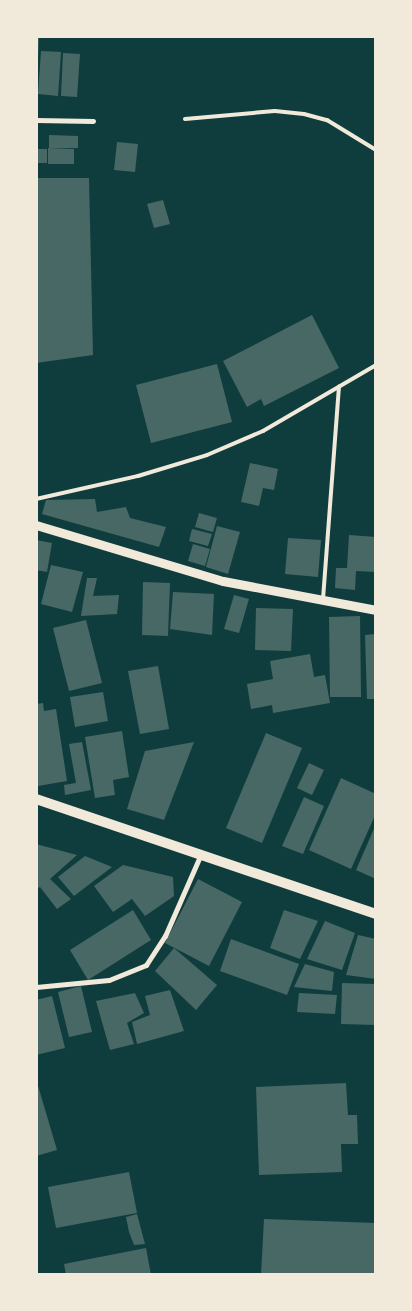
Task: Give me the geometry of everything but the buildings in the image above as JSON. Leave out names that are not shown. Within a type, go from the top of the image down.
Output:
[{"type":"main road","points":[[36,799],[202,852],[376,914]]},
{"type":"street","points":[[36,120],[93,121]]},
{"type":"street","points":[[36,525],[223,581],[323,604],[376,610]]},
{"type":"street","points":[[36,987],[109,980],[146,965],[165,936],[202,852]]},
{"type":"lane","points":[[185,119],[275,111],[304,114],[326,120],[376,150]]},
{"type":"lane","points":[[36,499],[138,476],[207,455],[263,431],[376,365]]},
{"type":"lane","points":[[323,604],[338,387]]}]
